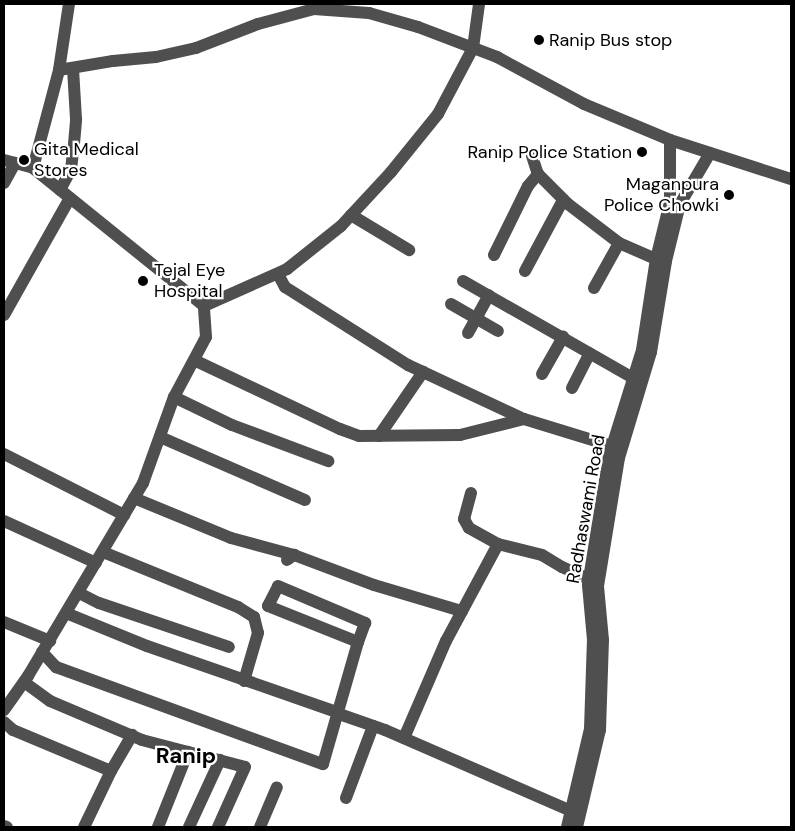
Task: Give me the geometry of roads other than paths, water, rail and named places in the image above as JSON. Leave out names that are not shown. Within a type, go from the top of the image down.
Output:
[{"type":"street","points":[[33,168],[59,70],[69,4]]},
{"type":"street","points":[[204,306],[287,270],[351,215],[392,172],[438,114],[473,48],[479,4]]},
{"type":"street","points":[[59,70],[156,57],[196,48],[258,24],[290,9],[359,8],[418,27],[497,57],[584,104],[670,140],[791,179]]},
{"type":"street","points":[[4,315],[65,194],[71,169],[76,119],[73,68]]},
{"type":"street","name":"Radhaswami Road","points":[[567,827],[590,729],[593,640],[589,579],[612,446],[642,350],[656,259],[670,202],[670,140]]},
{"type":"street","name":"Radhaswami Road","points":[[577,827],[600,730],[603,640],[598,586],[619,458],[651,352],[666,261],[680,204],[710,153]]},
{"type":"street","points":[[532,156],[538,174],[563,200],[619,243],[656,259]]},
{"type":"street","points":[[4,183],[9,162],[33,168],[204,306],[206,337],[174,397],[143,483],[79,593],[24,682],[4,710]]},
{"type":"street","points":[[494,255],[528,186],[538,174]]},
{"type":"street","points":[[525,271],[563,200]]},
{"type":"street","points":[[351,215],[409,250]]},
{"type":"street","points":[[594,288],[619,243]]},
{"type":"street","points":[[278,274],[285,287],[349,329],[424,372],[524,419],[612,446]]},
{"type":"street","points":[[463,281],[633,378]]},
{"type":"street","points":[[468,333],[489,295]]},
{"type":"street","points":[[451,304],[498,330]]},
{"type":"street","points":[[542,374],[563,337]]},
{"type":"street","points":[[572,388],[590,353]]},
{"type":"street","points":[[194,360],[340,429],[359,436],[460,435],[524,419]]},
{"type":"street","points":[[379,436],[424,372]]},
{"type":"street","points":[[174,397],[232,425],[328,461]]},
{"type":"street","points":[[160,437],[305,500]]},
{"type":"street","points":[[4,454],[124,515]]},
{"type":"street","points":[[471,493],[464,518],[469,528],[498,544],[542,555],[562,568],[589,579]]},
{"type":"street","points":[[134,498],[231,538],[374,585],[462,611]]},
{"type":"street","points":[[4,521],[96,563]]},
{"type":"street","points":[[404,738],[446,641],[498,544]]},
{"type":"street","points":[[103,552],[238,607],[254,617],[258,633],[244,681]]},
{"type":"street","points":[[42,652],[56,666],[323,764],[340,714],[358,642],[365,623],[278,586],[268,606],[358,642]]},
{"type":"street","points":[[79,593],[99,603],[229,647]]},
{"type":"street","points":[[66,613],[147,646],[404,738],[571,811]]},
{"type":"street","points":[[4,622],[50,640]]},
{"type":"street","points":[[24,682],[50,701],[132,735],[245,767],[218,827]]},
{"type":"street","points":[[4,722],[13,730],[111,771]]},
{"type":"street","points":[[346,798],[373,726]]},
{"type":"street","points":[[84,827],[111,771],[132,735]]},
{"type":"street","points":[[158,827],[188,752]]},
{"type":"street","points":[[189,827],[220,760]]},
{"type":"street","points":[[260,827],[277,788]]},
{"type":"place","name":"Ranip Bus stop","points":[[539,40]]},
{"type":"place","name":"Ranip Police Station","points":[[642,152]]},
{"type":"place","name":"Gita Medical Stores","points":[[24,160]]},
{"type":"place","name":"Maganpura Police Chowki","points":[[729,195]]},
{"type":"place","name":"Tejal Eye Hospital","points":[[143,281]]},
{"type":"district","name":"Ranip","points":[[186,756]]}]
